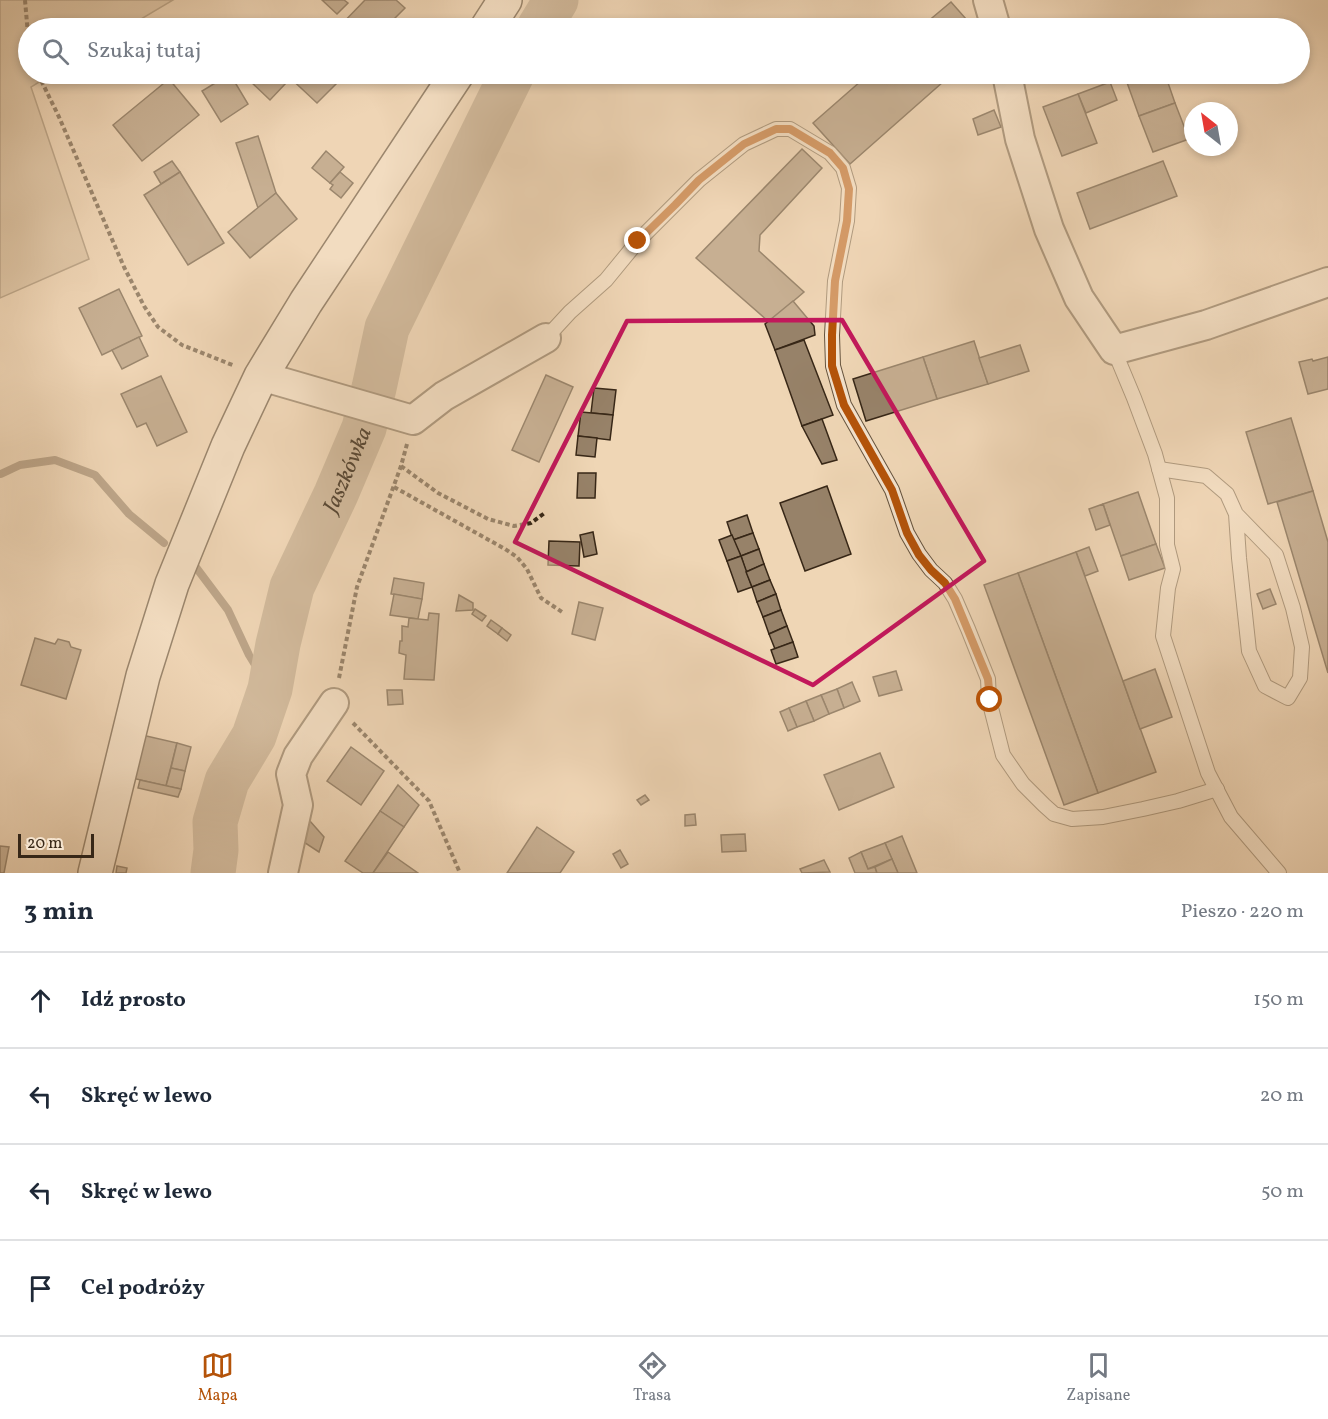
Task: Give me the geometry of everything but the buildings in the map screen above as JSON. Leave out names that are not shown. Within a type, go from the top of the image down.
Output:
[{"type":"street","points":[[494,18],[506,0]]},
{"type":"street","points":[[988,0],[993,18]]},
{"type":"street","points":[[95,873],[143,676],[172,584],[228,446],[261,376],[306,302],[450,84]]},
{"type":"street","points":[[1009,84],[1020,139],[1049,229],[1079,298],[1114,350],[1206,325],[1328,282]]},
{"type":"street","points":[[261,376],[404,418],[546,338]]},
{"type":"street","points":[[283,873],[298,805],[291,774],[298,756],[334,703]]},
{"type":"lane","points":[[546,338],[570,312],[606,280],[638,241],[699,180],[744,144],[776,129],[790,129],[830,153],[843,168],[849,189],[847,221],[835,281],[832,366],[844,405],[892,490],[911,540],[919,555],[945,583],[960,609],[988,679],[990,700],[1004,755],[1023,784],[1044,805],[1054,813],[1072,819],[1103,817],[1143,809],[1217,789]]},
{"type":"lane","points":[[1114,350],[1134,398],[1167,498],[1167,545],[1173,568],[1168,588],[1163,636],[1208,773],[1231,817],[1279,873]]},
{"type":"lane","points":[[1159,469],[1206,476],[1227,494],[1236,514],[1276,555],[1293,608],[1302,647],[1300,678],[1288,698],[1265,686],[1249,651],[1236,514]]},
{"type":"path","points":[[25,0],[27,18]]},
{"type":"path","points":[[43,84],[124,267],[144,306],[158,327],[182,345],[261,376]]},
{"type":"path","points":[[404,418],[401,466],[357,587],[334,703],[429,801],[460,873]]},
{"type":"path","points":[[401,466],[438,493],[488,519],[514,526],[531,523],[546,512]]},
{"type":"path","points":[[394,487],[517,557],[527,569],[541,598],[562,612]]},
{"type":"highlighted area","points":[[842,320],[984,561],[813,685],[515,542],[627,321]]},
{"type":"shaded area","points":[[0,0],[173,0],[143,18],[18,18],[18,84],[36,84],[31,87],[89,259],[0,298]]},
{"type":"waterway","name":"Jaszkówka","points":[[545,18],[556,0]]},
{"type":"waterway","name":"Jaszkówka","points":[[213,873],[216,850],[215,822],[227,781],[254,736],[270,689],[292,587],[364,428],[387,328],[507,84]]},
{"type":"waterway","points":[[0,474],[20,465],[55,460],[95,475],[129,514],[164,543]]},
{"type":"waterway","points":[[192,562],[228,610],[249,655],[270,689]]},
{"type":"route","points":[[638,241],[699,180],[744,144],[776,129],[790,129],[830,153],[843,168],[849,189],[847,221],[835,281],[832,366],[844,405],[892,490],[907,533],[919,555],[945,583],[955,599],[988,679],[990,700]]}]
